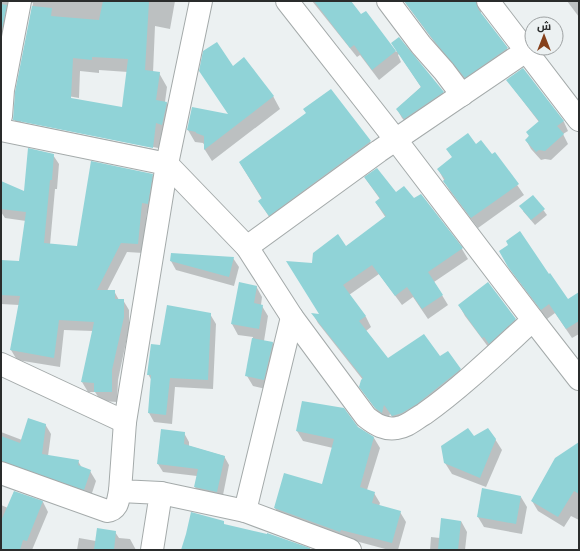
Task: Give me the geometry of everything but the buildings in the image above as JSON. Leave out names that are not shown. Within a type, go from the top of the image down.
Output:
[{"type":"street","points":[[1,116],[2,89],[20,1]]},
{"type":"street","points":[[1,473],[107,511],[112,511],[115,508],[120,491],[125,422],[167,164],[201,1]]},
{"type":"street","points":[[287,1],[396,140],[579,379]]},
{"type":"street","points":[[388,1],[462,96]]},
{"type":"street","points":[[488,1],[524,48]]},
{"type":"street","points":[[247,248],[396,140],[524,52]]},
{"type":"street","points":[[530,56],[579,120]]},
{"type":"street","points":[[1,130],[167,164],[247,248],[292,317],[366,417],[376,425],[386,428],[397,428],[407,425],[440,403],[533,320]]},
{"type":"street","points":[[246,511],[292,317]]},
{"type":"street","points":[[1,364],[125,422]]},
{"type":"street","points":[[120,491],[161,493],[246,511],[350,550]]},
{"type":"street","points":[[152,550],[161,493]]}]
